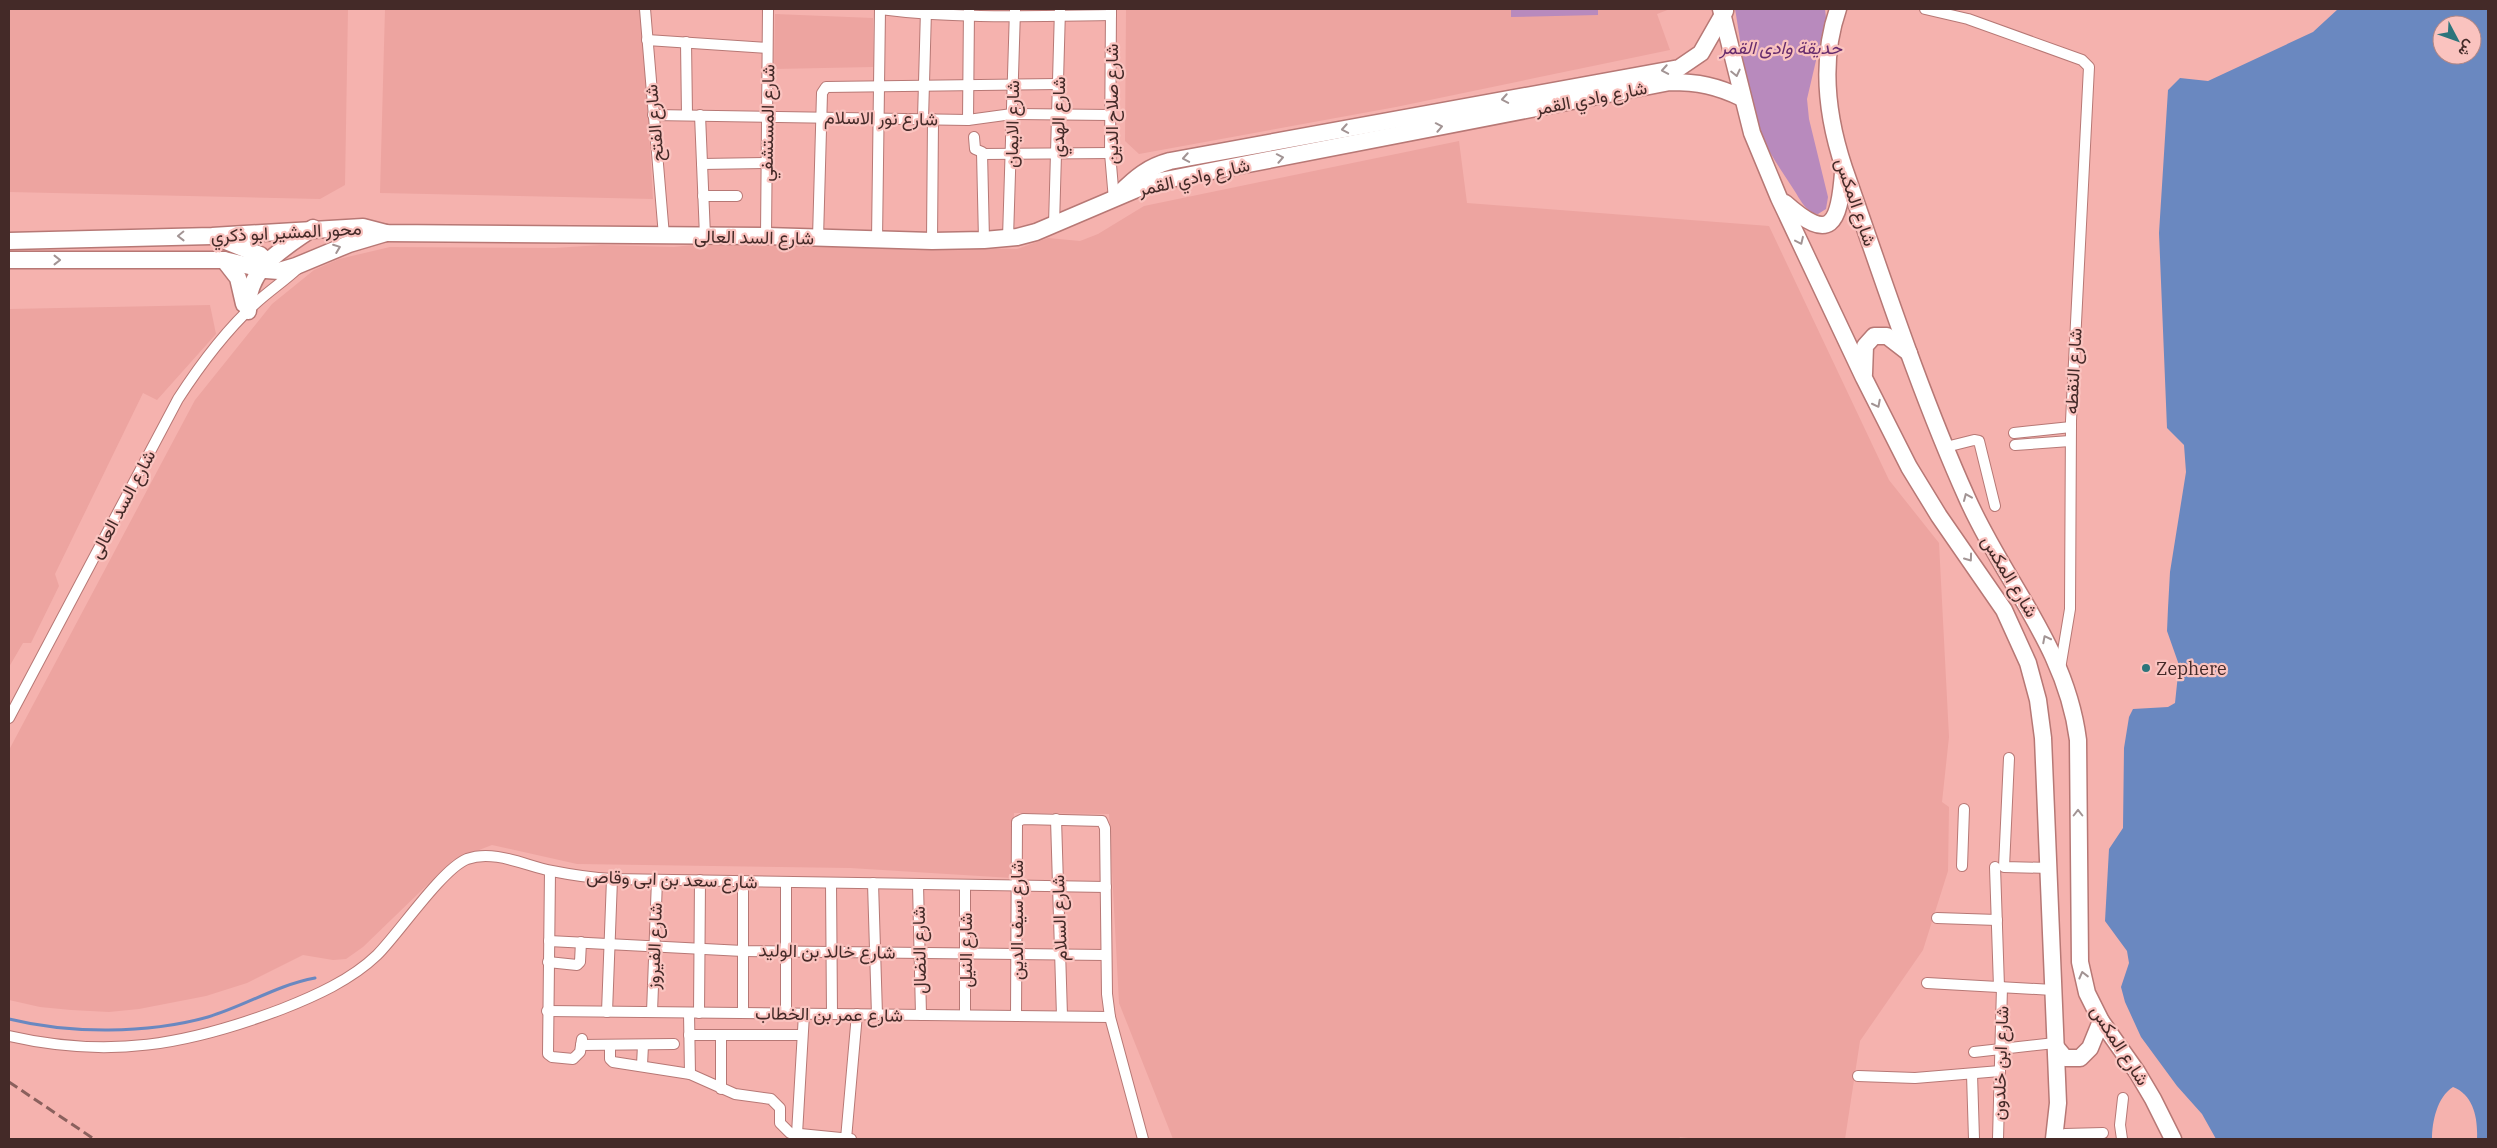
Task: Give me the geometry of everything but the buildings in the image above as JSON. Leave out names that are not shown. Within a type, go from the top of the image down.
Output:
[{"type":"main road","name":"شارع المكس","points":[[1838,9],[1831,38],[1828,91],[1836,143],[1844,168],[1909,354],[1946,447],[1982,530],[2042,630],[2060,669],[2073,708],[2078,740],[2080,962],[2087,993],[2101,1021],[2120,1046],[2154,1099],[2173,1139]]},
{"type":"main road","name":"شارع المكس","points":[[1723,11],[1742,98],[1752,133],[1779,198],[1864,378],[1909,467],[1939,516],[2004,610],[2025,654],[2034,681],[2042,719],[2050,868],[2058,1103],[2062,1137]]},
{"type":"main road","name":"شارع وادي القمر","points":[[1114,200],[1136,176],[1153,166],[1170,161],[1679,68],[1701,53],[1723,11]]},
{"type":"main road","name":"شارع وادي القمر","points":[[1114,200],[1144,186],[1172,178],[1670,82],[1695,82],[1711,85],[1742,98]]},
{"type":"main road","points":[[1779,198],[1812,224],[1822,225],[1831,221],[1838,214],[1841,204],[1844,168]]},
{"type":"main road","name":"شارع السد العالى","points":[[386,232],[766,236],[932,241],[984,240],[1008,238],[1036,232],[1114,200]]},
{"type":"main road","name":"محور المشير ابو ذكري","points":[[9,241],[212,236],[312,228],[363,227],[386,232]]},
{"type":"main road","points":[[249,310],[250,289],[266,267],[312,228]]},
{"type":"main road","name":"محور المشير ابو ذكري","points":[[9,260],[224,260],[288,269],[349,244],[386,232]]},
{"type":"main road","points":[[212,236],[260,255],[266,267]]},
{"type":"main road","points":[[224,260],[234,272],[242,287],[249,310]]},
{"type":"main road","points":[[1864,378],[1865,346],[1874,336],[1887,336],[1909,354]]},
{"type":"main road","points":[[2056,1045],[2065,1058],[2080,1058],[2090,1048],[2101,1021]]},
{"type":"street","name":"شارع الفتح","points":[[645,9],[652,115],[664,236]]},
{"type":"street","name":"شارع المستشفي","points":[[766,236],[768,9]]},
{"type":"street","points":[[877,240],[880,9],[926,12],[1111,12]]},
{"type":"street","name":"شارع النقطه","points":[[1925,9],[1968,19],[2082,60],[2088,64],[2070,441],[2070,622],[2060,669]]},
{"type":"street","points":[[926,12],[923,85],[928,119],[932,241]]},
{"type":"street","points":[[968,120],[969,12]]},
{"type":"street","name":"شارع الايمان","points":[[1008,238],[1015,12]]},
{"type":"street","name":"شارع الهدي","points":[[1054,226],[1060,12]]},
{"type":"street","name":"شارع صلاح الدين","points":[[1111,12],[1110,152],[1114,200]]},
{"type":"street","points":[[647,40],[768,48]]},
{"type":"street","points":[[686,42],[687,115]]},
{"type":"street","points":[[818,238],[822,93],[829,86],[1058,84]]},
{"type":"street","name":"شارع نور الاسلام","points":[[652,115],[968,120],[1012,114],[1110,115]]},
{"type":"street","points":[[700,115],[705,236]]},
{"type":"street","points":[[974,137],[975,149],[982,154],[1110,152]]},
{"type":"street","points":[[982,154],[984,240]]},
{"type":"street","points":[[702,164],[766,163]]},
{"type":"street","points":[[704,196],[737,196]]},
{"type":"street","name":"شارع السد العالى","points":[[9,718],[178,399],[214,349],[249,310],[304,262]]},
{"type":"street","points":[[2014,433],[2071,427]]},
{"type":"street","points":[[1946,447],[1974,440],[1979,442],[1995,506]]},
{"type":"street","points":[[2015,445],[2070,441]]},
{"type":"street","name":"شارع ابن خلدون","points":[[1998,1139],[2001,987],[1997,920],[1999,867],[2009,758]]},
{"type":"street","points":[[1962,866],[1964,809]]},
{"type":"street","name":"شارع سيف الدين","points":[[1016,1016],[1016,824],[1021,819],[1056,819]]},
{"type":"street","points":[[1056,819],[1098,820],[1104,824],[1107,994],[1110,1017],[1143,1139]]},
{"type":"street","name":"شارع السلام","points":[[1056,819],[1062,1016]]},
{"type":"street","name":"شارع سعد بن ابى وقاص","points":[[9,1036],[82,1047],[146,1046],[218,1032],[297,1003],[340,982],[367,964],[455,866],[479,856],[492,856],[550,871],[612,879],[1106,887]]},
{"type":"street","points":[[1999,867],[2050,868]]},
{"type":"street","points":[[550,871],[547,1052],[552,1057],[573,1059],[580,1052],[581,1042],[610,1045],[674,1044]]},
{"type":"street","points":[[607,1012],[612,879]]},
{"type":"street","name":"شارع الفيروز","points":[[652,1012],[657,880]]},
{"type":"street","points":[[690,1074],[689,1035],[694,1013],[700,948],[700,880]]},
{"type":"street","points":[[742,881],[743,1013]]},
{"type":"street","points":[[786,882],[786,1014]]},
{"type":"street","points":[[831,883],[832,1014]]},
{"type":"street","points":[[873,883],[878,1015]]},
{"type":"street","name":"شارع النضال","points":[[918,884],[920,1015]]},
{"type":"street","name":"شارع النيل","points":[[964,885],[965,1016]]},
{"type":"street","points":[[1937,918],[1997,920]]},
{"type":"street","name":"شارع خالد بن الوليد","points":[[549,941],[743,950],[1106,955]]},
{"type":"street","points":[[548,962],[577,965],[580,962],[582,942]]},
{"type":"street","points":[[1927,983],[2053,990]]},
{"type":"street","name":"شارع عمر بن الخطاب","points":[[548,1011],[1110,1017]]},
{"type":"street","points":[[797,1134],[804,1014]]},
{"type":"street","points":[[846,1139],[857,1014]]},
{"type":"street","points":[[689,1035],[802,1035]]},
{"type":"street","points":[[721,1035],[721,1089]]},
{"type":"street","points":[[610,1045],[612,1061],[690,1074],[721,1089],[750,1098],[771,1099],[780,1108],[780,1123],[784,1129],[797,1134],[851,1139]]},
{"type":"street","points":[[642,1065],[643,1045]]},
{"type":"street","points":[[1974,1052],[2056,1045]]},
{"type":"street","points":[[1858,1076],[1915,1078],[2000,1070]]},
{"type":"street","points":[[1972,1074],[1974,1139]]},
{"type":"street","points":[[2122,1139],[2120,1125],[2124,1098]]},
{"type":"street","points":[[2062,1137],[2103,1133]]},
{"type":"shaded area","points":[[9,9],[348,9],[345,185],[320,199],[9,192]]},
{"type":"shaded area","points":[[385,9],[642,9],[653,199],[380,193]]},
{"type":"shaded area","points":[[1126,9],[1670,9],[1657,14],[1670,50],[1396,107],[1139,154],[1125,141]]},
{"type":"shaded area","points":[[775,14],[873,18],[873,67],[774,69]]},
{"type":"shaded area","points":[[1459,141],[1467,203],[1769,226],[1889,480],[1939,543],[1949,737],[1942,802],[1949,807],[1948,871],[1923,950],[1860,1041],[1845,1139],[1697,1139],[1680,1137],[1679,1139],[1173,1139],[1119,1003],[1109,814],[1014,813],[1012,878],[850,868],[577,864],[492,845],[453,860],[363,947],[346,959],[333,960],[303,955],[247,983],[206,996],[139,1009],[109,1012],[71,1010],[40,1007],[9,1000],[9,750],[195,400],[272,304],[314,270],[339,259],[390,247],[555,248],[601,245],[674,247],[702,244],[1017,249],[1048,238],[1080,241],[1098,234],[1144,206]]},
{"type":"shaded area","points":[[210,305],[216,334],[157,400],[143,393],[55,574],[59,586],[31,643],[23,643],[9,667],[9,309]]},
{"type":"green space","points":[[1511,9],[1598,9],[1598,15],[1511,17]]},
{"type":"green space","name":"حديقة وادى القمر","points":[[1735,9],[1825,9],[1826,18],[1807,99],[1809,119],[1828,197],[1826,209],[1818,214],[1810,211],[1804,205],[1773,158],[1762,137],[1752,108]]},
{"type":"water","points":[[2338,9],[2488,9],[2488,1139],[2477,1139],[2477,1124],[2473,1108],[2466,1096],[2453,1087],[2443,1097],[2436,1110],[2432,1139],[2216,1139],[2202,1114],[2177,1086],[2141,1037],[2125,1002],[2121,987],[2129,963],[2127,951],[2105,921],[2109,849],[2123,828],[2124,748],[2129,717],[2133,709],[2168,707],[2175,703],[2179,665],[2167,631],[2170,572],[2186,472],[2184,445],[2167,428],[2159,233],[2168,90],[2180,78],[2208,81],[2313,32]]},
{"type":"waterway","points":[[9,1019],[33,1024],[83,1029],[108,1030],[160,1027],[208,1017],[287,986],[315,978]]},
{"type":"railway","points":[[9,1082],[94,1139]]},
{"type":"place","name":"Zephere","points":[[2146,668]]}]
